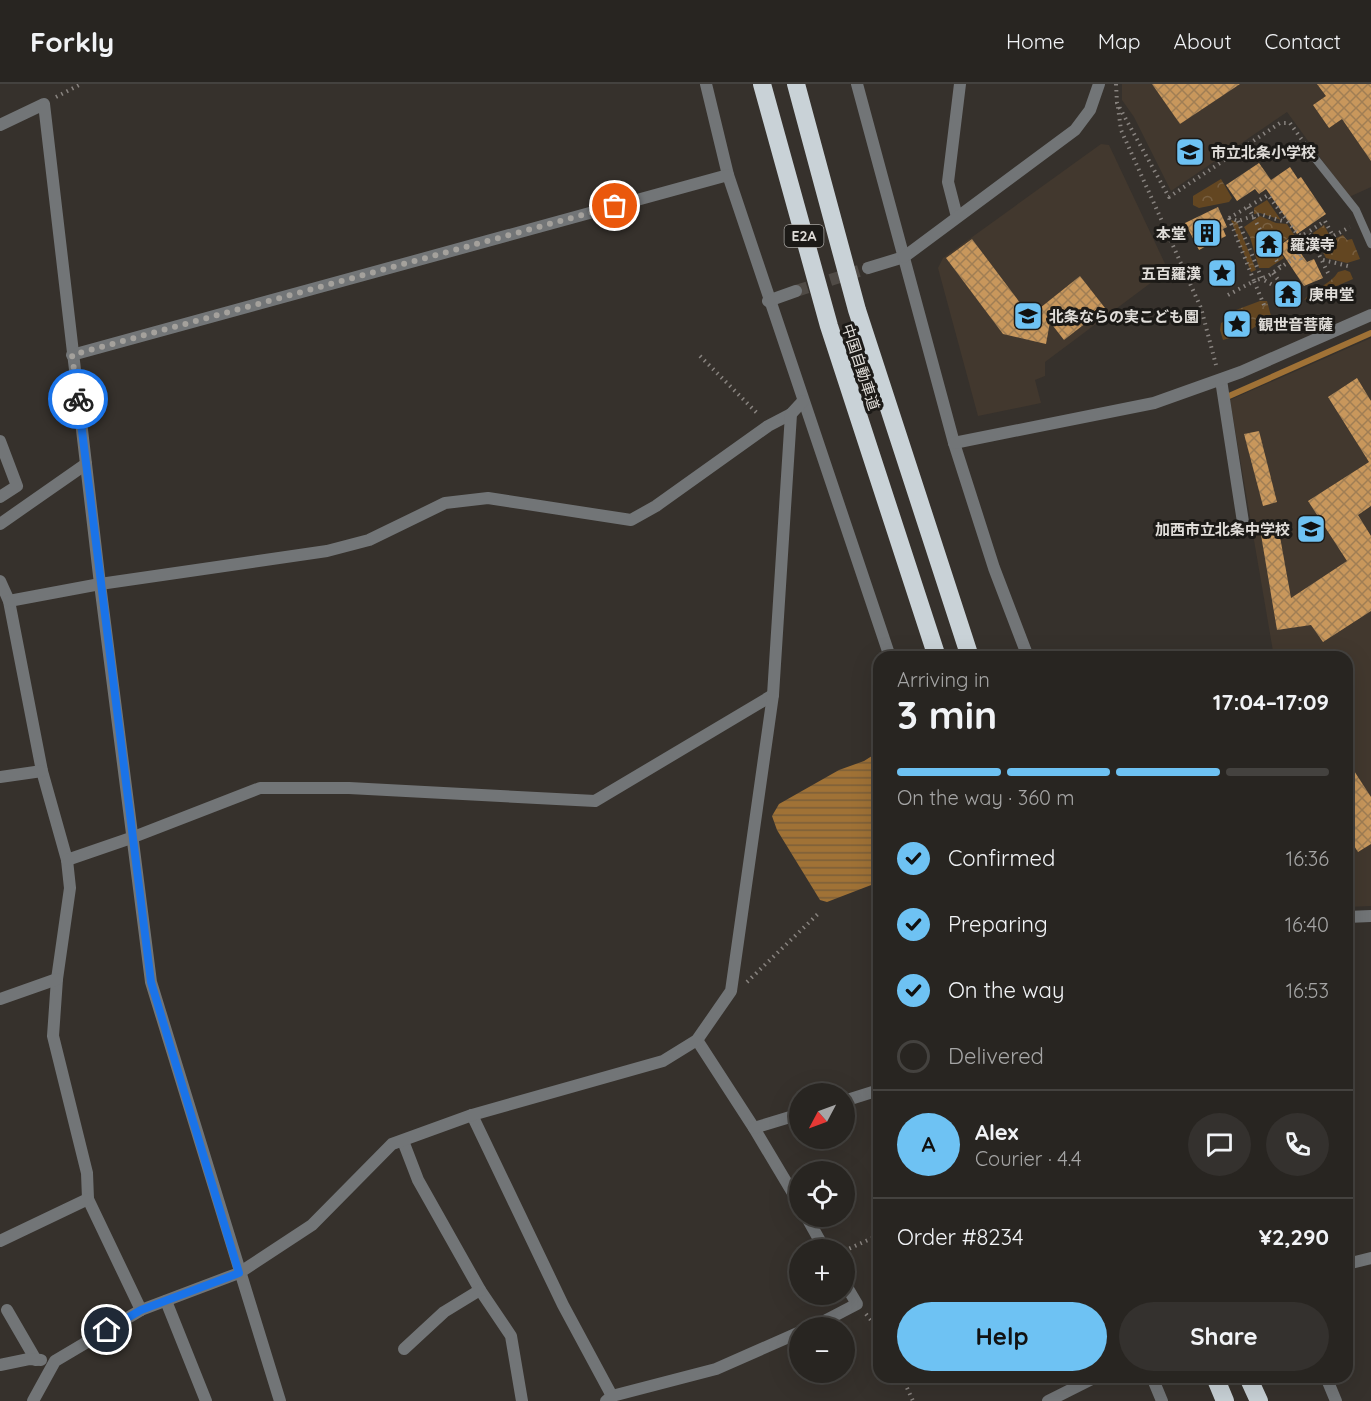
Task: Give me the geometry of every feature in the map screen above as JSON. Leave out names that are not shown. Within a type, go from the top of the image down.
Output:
[{"type":"highway","name":"中国自動車道","points":[[762,84],[829,326],[935,651]]},
{"type":"highway","name":"中国自動車道","points":[[796,84],[857,310],[968,651]]},
{"type":"highway","points":[[1218,1383],[1225,1401]]},
{"type":"highway","points":[[1251,1383],[1259,1401]]},
{"type":"street","points":[[706,84],[728,176],[888,651]]},
{"type":"street","points":[[857,84],[954,443],[994,568],[1026,651]]},
{"type":"street","points":[[957,216],[948,182],[960,84]]},
{"type":"street","points":[[868,268],[904,257],[1075,130],[1090,110],[1099,84]]},
{"type":"street","points":[[0,125],[44,104],[72,355],[131,838],[151,982],[280,1401]]},
{"type":"street","points":[[72,355],[728,176]]},
{"type":"street","points":[[768,300],[796,291]]},
{"type":"street","points":[[954,443],[1154,403],[1221,380],[1371,315]]},
{"type":"street","points":[[1221,380],[1243,522]]},
{"type":"street","points":[[9,601],[100,584],[327,551],[369,540],[445,503],[488,498],[631,520],[656,506],[768,426],[791,414],[803,401]]},
{"type":"street","points":[[33,1401],[55,1361],[141,1310],[239,1273],[312,1225],[392,1144],[472,1115],[663,1061],[697,1040],[731,991],[773,695],[791,414]]},
{"type":"street","points":[[0,441],[17,486],[0,497]]},
{"type":"street","points":[[0,524],[86,464]]},
{"type":"street","points":[[0,581],[9,601],[42,771],[67,860],[70,888],[57,979],[52,1036],[87,1173],[88,1199],[141,1310]]},
{"type":"street","points":[[67,860],[260,788],[349,788],[595,801],[773,695]]},
{"type":"street","points":[[0,777],[42,771]]},
{"type":"street","points":[[1353,917],[1371,916]]},
{"type":"street","points":[[0,999],[57,979]]},
{"type":"street","points":[[697,1040],[789,1187]]},
{"type":"street","points":[[855,1098],[873,1092]]},
{"type":"street","points":[[472,1115],[609,1399],[716,1369],[789,1337]]},
{"type":"street","points":[[754,1128],[789,1117]]},
{"type":"street","points":[[403,1141],[418,1180],[480,1290],[511,1336],[522,1401]]},
{"type":"street","points":[[0,1241],[88,1199]]},
{"type":"street","points":[[1353,1262],[1371,1258]]},
{"type":"street","points":[[404,1349],[444,1312],[480,1290]]},
{"type":"street","points":[[166,1301],[206,1401]]},
{"type":"street","points":[[832,1317],[857,1304],[855,1301]]},
{"type":"street","points":[[7,1310],[36,1360]]},
{"type":"street","points":[[0,1365],[36,1360],[55,1361]]},
{"type":"street","points":[[1048,1401],[1084,1383]]},
{"type":"street","points":[[1154,1383],[1162,1401]]},
{"type":"street","points":[[1328,1383],[1336,1401]]},
{"type":"lane","points":[[1314,157],[1356,210],[1371,244]]},
{"type":"path","points":[[44,104],[81,84]]},
{"type":"path","points":[[1116,84],[1120,129],[1201,308],[1221,380]]},
{"type":"path","points":[[1117,103],[1169,197],[1280,123],[1290,123],[1314,157]]},
{"type":"path","points":[[1228,218],[1268,195],[1286,222]]},
{"type":"path","points":[[1248,207],[1280,267]]},
{"type":"path","points":[[1228,218],[1238,221],[1253,216],[1267,215],[1276,221],[1289,222],[1297,234],[1302,236],[1325,221],[1333,236],[1354,225]]},
{"type":"path","points":[[1228,218],[1264,305]]},
{"type":"path","points":[[1238,221],[1262,279],[1276,287],[1281,285],[1273,273]]},
{"type":"path","points":[[1308,232],[1328,273]]},
{"type":"path","points":[[1228,295],[1273,273],[1298,253],[1315,244]]},
{"type":"path","points":[[1298,253],[1303,264]]},
{"type":"path","points":[[1322,260],[1348,266]]},
{"type":"path","points":[[700,356],[751,405],[768,426]]},
{"type":"path","points":[[731,991],[741,988],[820,912]]},
{"type":"path","points":[[855,1246],[873,1238]]},
{"type":"path","points":[[905,1383],[913,1401]]},
{"type":"shaded area","name":"市立北条小学校","points":[[1122,84],[1371,84],[1371,187],[1349,197],[1287,112],[1171,191],[1134,117],[1122,100]]},
{"type":"shaded area","name":"北条ならの実こども園","points":[[1101,144],[1109,145],[1168,270],[1045,362],[1045,376],[1035,380],[1041,403],[978,416],[938,268],[943,258]]},
{"type":"shaded area","name":"加西市立北条中学校","points":[[1371,338],[1371,906],[1353,907],[1353,651],[1273,651],[1230,400]]},
{"type":"shaded area","points":[[873,755],[873,884],[827,902],[820,900],[777,830],[772,816],[779,804],[839,770]]},
{"type":"green space","points":[[1221,179],[1232,198],[1229,202],[1199,208],[1193,205],[1193,196]]},
{"type":"green space","points":[[1267,200],[1281,220],[1260,213],[1254,214],[1254,208]]},
{"type":"green space","points":[[1260,216],[1276,223],[1287,224],[1295,236],[1303,239],[1307,236],[1310,241],[1298,248],[1290,237],[1276,247],[1284,258],[1269,268],[1259,268],[1250,237],[1244,227]]},
{"type":"green space","points":[[1231,220],[1237,222],[1256,270],[1251,272]]},
{"type":"green space","points":[[1324,225],[1332,240],[1343,235],[1347,240],[1352,239],[1360,259],[1347,263],[1326,258],[1313,233]]},
{"type":"green space","points":[[1345,270],[1350,272],[1353,279],[1304,300],[1338,272]]},
{"type":"green space","points":[[1260,301],[1267,301],[1271,316],[1246,333],[1223,340],[1220,330],[1221,323],[1231,318],[1236,310]]},
{"type":"building","points":[[1152,84],[1240,84],[1180,124]]},
{"type":"building","points":[[1317,84],[1371,84],[1371,161],[1342,119],[1329,128],[1313,105],[1326,96]]},
{"type":"building","points":[[1259,163],[1271,180],[1290,167],[1298,179],[1301,177],[1326,214],[1297,234],[1266,189],[1259,194],[1255,189],[1237,201],[1226,185]]},
{"type":"building","name":"本堂","points":[[1218,207],[1227,227],[1223,229],[1226,236],[1199,250],[1185,223]]},
{"type":"building","points":[[1290,238],[1307,262],[1314,259],[1323,278],[1304,286],[1278,247]]},
{"type":"building","points":[[972,239],[1030,316],[1080,276],[1105,308],[1064,340],[1050,322],[1046,344],[1003,334],[946,258]]},
{"type":"building","name":"庚申堂","points":[[1290,280],[1301,295],[1284,307],[1274,292]]},
{"type":"building","points":[[1357,378],[1371,401],[1371,506],[1358,515],[1371,536],[1371,611],[1323,642],[1311,625],[1277,630],[1259,523],[1277,520],[1291,598],[1347,561],[1308,501],[1369,462],[1328,397]]},
{"type":"building","points":[[1259,431],[1277,502],[1263,506],[1244,434]]},
{"type":"building","points":[[1353,769],[1371,797],[1371,844],[1358,852],[1353,844]]},
{"type":"waterway","points":[[1229,396],[1371,333]]},
{"type":"tunnel","points":[[796,291],[868,268]]},
{"type":"way so far","points":[[78,399],[72,355],[615,206]]},
{"type":"place","name":"市立北条小学校","points":[[1190,152]]},
{"type":"place","name":"本堂","points":[[1207,233]]},
{"type":"place","name":"羅漢寺","points":[[1269,244]]},
{"type":"place","name":"五百羅漢","points":[[1222,273]]},
{"type":"place","name":"庚申堂","points":[[1288,294]]},
{"type":"place","name":"北条ならの実こども園","points":[[1028,316]]},
{"type":"place","name":"観世音菩薩","points":[[1237,324]]},
{"type":"place","name":"加西市立北条中学校","points":[[1311,529]]},
{"type":"route","points":[[78,399],[119,720],[131,838],[151,982],[239,1273],[141,1310],[107,1330]]}]
